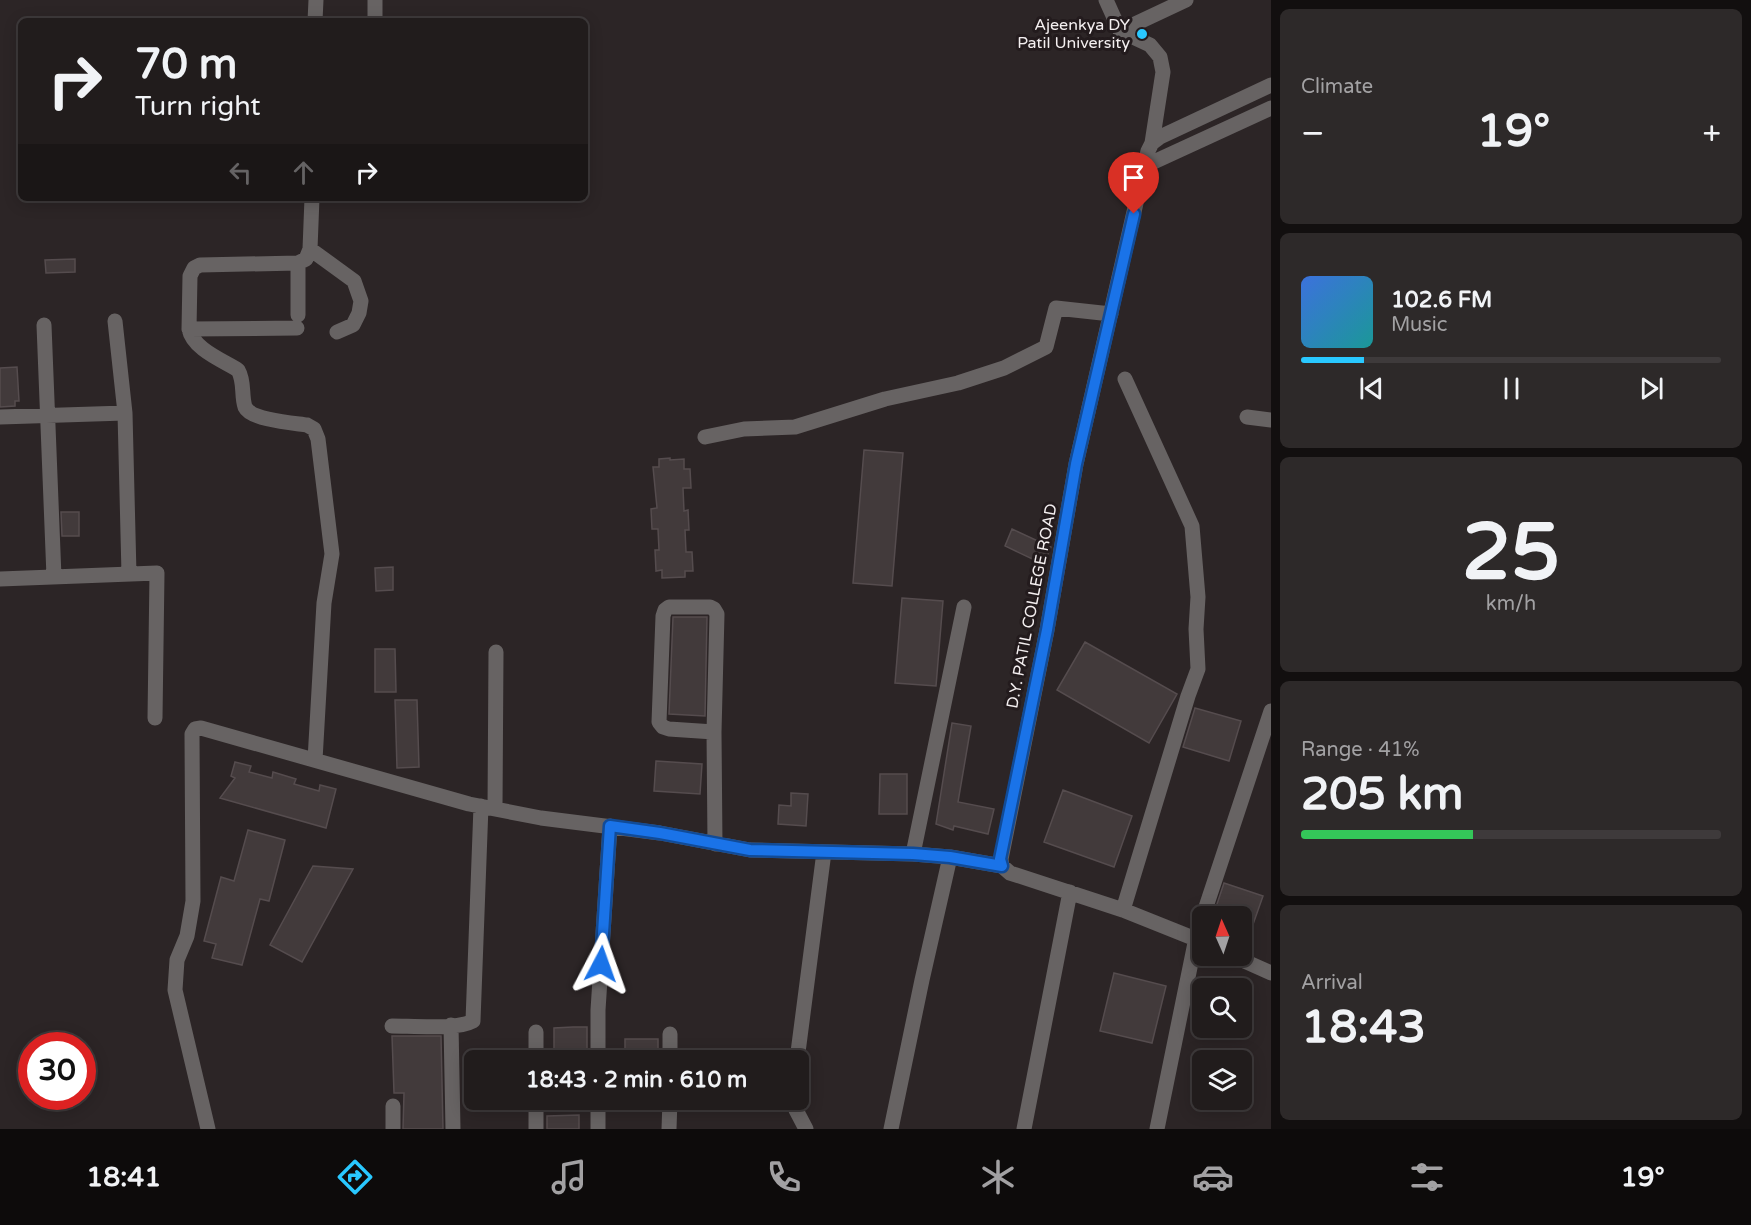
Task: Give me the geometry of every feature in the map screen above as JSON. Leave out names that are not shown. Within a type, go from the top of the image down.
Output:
[{"type":"street","points":[[315,18],[316,0]]},
{"type":"street","points":[[375,0],[375,18]]},
{"type":"street","points":[[1106,0],[1120,31],[1150,45],[1160,57],[1163,72],[1151,163],[1271,108]]},
{"type":"street","points":[[1120,31],[1186,0]]},
{"type":"street","points":[[1152,143],[1160,137],[1271,85]]},
{"type":"street","name":"D.Y. PATIL COLLEGE ROAD","points":[[1002,866],[1000,859],[1047,630],[1076,464],[1111,314],[1151,163]]},
{"type":"street","points":[[312,201],[310,249],[306,260],[200,265],[194,268],[190,276],[189,329],[190,337],[197,344],[238,370],[242,376],[246,407],[249,412],[259,417],[307,425],[314,429],[318,439],[332,554],[324,603],[315,760]]},
{"type":"street","points":[[310,249],[354,281],[362,301],[353,324],[337,332]]},
{"type":"street","points":[[189,329],[298,322],[298,262]]},
{"type":"street","points":[[705,437],[744,429],[795,427],[885,399],[958,383],[1004,368],[1046,347],[1056,308],[1111,314]]},
{"type":"street","points":[[115,321],[125,413],[129,574]]},
{"type":"street","points":[[44,325],[54,577]]},
{"type":"street","points":[[1123,910],[1198,669],[1196,629],[1198,597],[1192,526],[1125,379]]},
{"type":"street","points":[[0,417],[125,413]]},
{"type":"street","points":[[1247,417],[1271,420]]},
{"type":"street","points":[[0,579],[157,573],[155,718]]},
{"type":"street","points":[[714,732],[669,729],[663,727],[660,722],[663,616],[669,607],[710,607],[717,615],[714,732],[715,843]]},
{"type":"street","points":[[913,854],[964,608]]},
{"type":"street","points":[[392,1026],[468,1024],[475,1016],[496,652]]},
{"type":"street","points":[[1207,906],[1271,711]]},
{"type":"street","points":[[208,1129],[175,990],[177,960],[187,936],[193,902],[192,734],[195,729],[201,728],[488,807],[541,818],[660,833],[750,850],[913,854],[950,857],[1002,866],[1016,876],[1123,910],[1192,937]]},
{"type":"street","points":[[598,1050],[598,1010],[610,826]]},
{"type":"street","points":[[797,1050],[824,852]]},
{"type":"street","points":[[891,1129],[950,857]]},
{"type":"street","points":[[1024,1129],[1070,892]]},
{"type":"street","points":[[1252,964],[1271,973]]},
{"type":"street","points":[[1157,1129],[1193,966]]},
{"type":"street","points":[[451,1026],[453,1129]]},
{"type":"street","points":[[536,1032],[536,1050]]},
{"type":"street","points":[[670,1034],[670,1050]]},
{"type":"street","points":[[393,1106],[393,1129]]},
{"type":"street","points":[[536,1110],[536,1129]]},
{"type":"street","points":[[598,1110],[598,1129]]},
{"type":"street","points":[[669,1129],[670,1110]]},
{"type":"street","points":[[796,1110],[806,1129]]},
{"type":"building","points":[[75,259],[75,272],[46,273],[45,260]]},
{"type":"building","points":[[17,367],[19,401],[15,401],[15,406],[0,407],[0,368]]},
{"type":"building","points":[[864,450],[903,453],[892,586],[853,583]]},
{"type":"building","points":[[670,458],[670,460],[684,459],[684,469],[690,469],[691,488],[683,488],[684,511],[688,510],[689,530],[685,530],[686,552],[692,552],[693,571],[685,571],[685,577],[662,578],[662,570],[656,571],[655,550],[659,550],[658,529],[652,529],[651,509],[657,508],[653,467],[659,467],[659,459]]},
{"type":"building","points":[[61,512],[79,512],[79,536],[62,536]]},
{"type":"building","points":[[1012,529],[1051,547],[1043,564],[1005,546]]},
{"type":"building","points":[[393,567],[393,590],[376,591],[375,568]]},
{"type":"building","points":[[902,598],[943,601],[936,686],[895,683]]},
{"type":"building","points":[[673,617],[707,617],[705,716],[669,714]]},
{"type":"building","points":[[1085,642],[1177,694],[1149,743],[1057,690]]},
{"type":"building","points":[[375,649],[395,649],[396,692],[375,692]]},
{"type":"building","points":[[395,700],[417,700],[419,767],[397,768]]},
{"type":"building","points":[[1195,708],[1241,721],[1229,761],[1183,747]]},
{"type":"building","points":[[952,723],[971,726],[958,802],[994,809],[988,834],[954,826],[953,830],[936,824]]},
{"type":"building","points":[[656,761],[702,764],[700,794],[654,791]]},
{"type":"building","points":[[235,762],[251,766],[249,772],[272,778],[273,772],[296,779],[294,784],[319,791],[320,785],[336,789],[326,828],[220,798],[235,778],[231,776]]},
{"type":"building","points":[[880,774],[907,774],[907,814],[879,814]]},
{"type":"building","points":[[1063,790],[1132,816],[1114,867],[1044,842]]},
{"type":"building","points":[[791,793],[808,794],[806,826],[778,824],[779,805],[791,806]]},
{"type":"building","points":[[248,830],[285,840],[269,901],[260,899],[242,965],[212,958],[216,944],[204,941],[221,877],[234,881]]},
{"type":"building","points":[[313,866],[353,869],[302,962],[270,945]]},
{"type":"building","points":[[1224,883],[1263,896],[1252,927],[1252,906],[1216,906]]},
{"type":"building","points":[[1114,973],[1166,986],[1152,1043],[1100,1031]]},
{"type":"building","points":[[587,1027],[587,1050],[554,1050],[554,1028]]},
{"type":"building","points":[[392,1036],[441,1036],[443,1129],[403,1129],[404,1093],[394,1093]]},
{"type":"building","points":[[625,1039],[658,1039],[658,1050],[625,1050]]},
{"type":"building","points":[[579,1115],[579,1129],[547,1129],[547,1116]]},
{"type":"place","name":"Ajeenkya DY Patil University","points":[[1142,34]]},
{"type":"route","points":[[601,964],[610,826],[750,850],[913,854],[950,857],[1002,866],[1000,859],[1047,630],[1076,464],[1134,214]]}]
